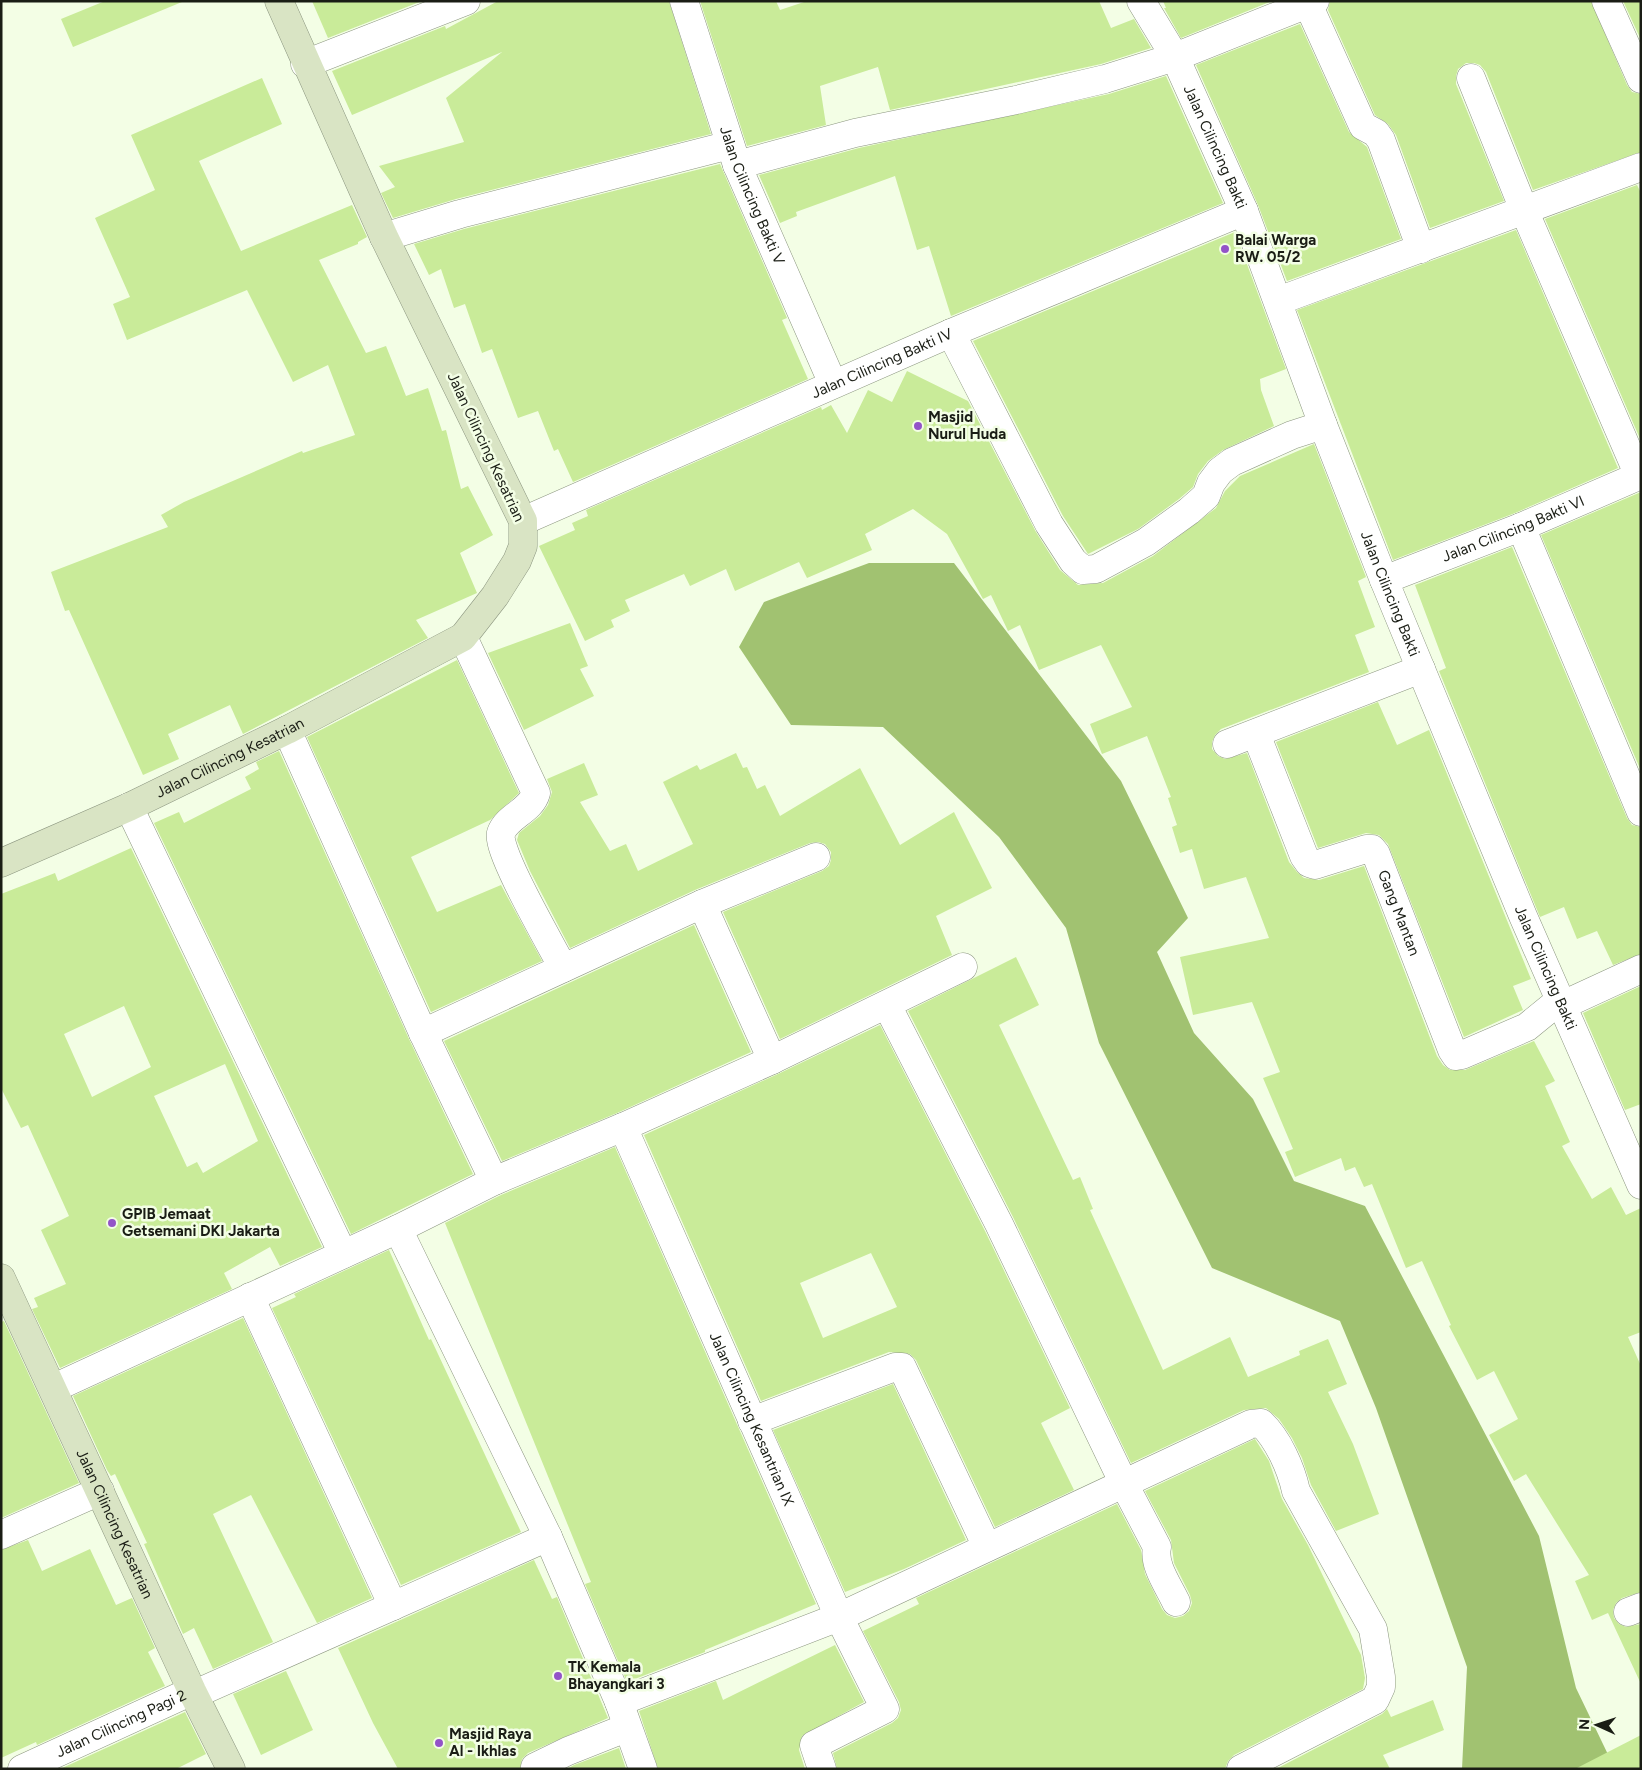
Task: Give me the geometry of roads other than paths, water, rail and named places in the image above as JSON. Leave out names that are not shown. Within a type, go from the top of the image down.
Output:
[{"type":"street","name":"Jalan Cilincing Kesatrian","points":[[1,862],[129,808],[287,730],[463,637],[495,596],[517,560],[523,546],[523,521],[384,237],[305,64],[279,1]]},
{"type":"street","points":[[305,64],[466,1]]},
{"type":"street","name":"Jalan Cilincing Bakti V","points":[[684,1],[734,155],[833,384]]},
{"type":"street","name":"Jalan Cilincing Bakti","points":[[1141,1],[1175,57],[1244,211],[1323,425],[1384,580],[1523,916],[1641,1185]]},
{"type":"street","points":[[1606,1],[1641,79]]},
{"type":"street","points":[[384,237],[460,214],[734,155],[855,133],[1016,100],[1105,79],[1175,57],[1260,12],[1312,3],[1363,126],[1376,133],[1381,140],[1420,249]]},
{"type":"street","points":[[1471,78],[1524,210],[1640,476]]},
{"type":"street","points":[[1278,301],[1641,167]]},
{"type":"street","name":"Jalan Cilincing Bakti IV","points":[[523,521],[951,333],[1244,211]]},
{"type":"street","points":[[951,333],[1049,524],[1073,561],[1083,570],[1096,568],[1146,542],[1189,512],[1206,496],[1211,483],[1220,471],[1232,462],[1292,435],[1323,425]]},
{"type":"street","name":"Jalan Cilincing Bakti VI","points":[[1384,580],[1521,527],[1640,476]]},
{"type":"street","points":[[1521,527],[1641,812]]},
{"type":"street","points":[[463,637],[536,793],[534,800],[505,826],[500,834],[502,846],[518,882],[563,968]]},
{"type":"street","points":[[1227,744],[1421,669]]},
{"type":"street","points":[[287,730],[423,1033],[494,1182]]},
{"type":"street","name":"Gang Mantan","points":[[1256,734],[1304,856],[1309,863],[1315,865],[1366,849],[1372,849],[1376,854],[1452,1050],[1456,1056],[1527,1028],[1561,1003]]},
{"type":"street","points":[[129,808],[343,1254]]},
{"type":"street","points":[[423,1033],[702,904],[816,857]]},
{"type":"street","points":[[702,904],[772,1060]]},
{"type":"street","points":[[54,1388],[398,1229],[494,1182],[772,1060],[963,967]]},
{"type":"street","points":[[1561,1003],[1641,969]]},
{"type":"street","points":[[887,1004],[999,1224],[1124,1484],[1157,1547],[1155,1556],[1176,1602]]},
{"type":"street","name":"Jalan Cilincing Kesantrian IX","points":[[622,1127],[839,1617],[885,1709],[814,1745],[822,1769]]},
{"type":"street","points":[[398,1229],[548,1538],[619,1702],[626,1728],[643,1769]]},
{"type":"street","name":"Jalan Cilincing Kesatrian","points":[[1,1278],[231,1769]]},
{"type":"street","points":[[250,1297],[393,1606]]},
{"type":"street","points":[[752,1421],[895,1367],[902,1367],[987,1547]]},
{"type":"street","points":[[619,1702],[839,1617],[1251,1424],[1261,1423],[1267,1429],[1292,1473],[1296,1491],[1373,1629],[1381,1676],[1381,1687],[1375,1700],[1241,1769]]},
{"type":"street","points":[[1,1536],[100,1490]]},
{"type":"street","name":"Jalan Cilincing Pagi 2","points":[[22,1769],[548,1538]]},
{"type":"street","points":[[536,1767],[568,1750],[626,1728]]},
{"type":"place","name":"Balai Warga RW. 05/2","points":[[1225,249]]},
{"type":"place","name":"Masjid Nurul Huda","points":[[918,426]]},
{"type":"place","name":"GPIB Jemaat Getsemani DKI Jakarta","points":[[112,1223]]},
{"type":"place","name":"TK Kemala Bhayangkari 3","points":[[558,1676]]},
{"type":"place","name":"Masjid Raya Al - Ikhlas","points":[[439,1743]]}]
